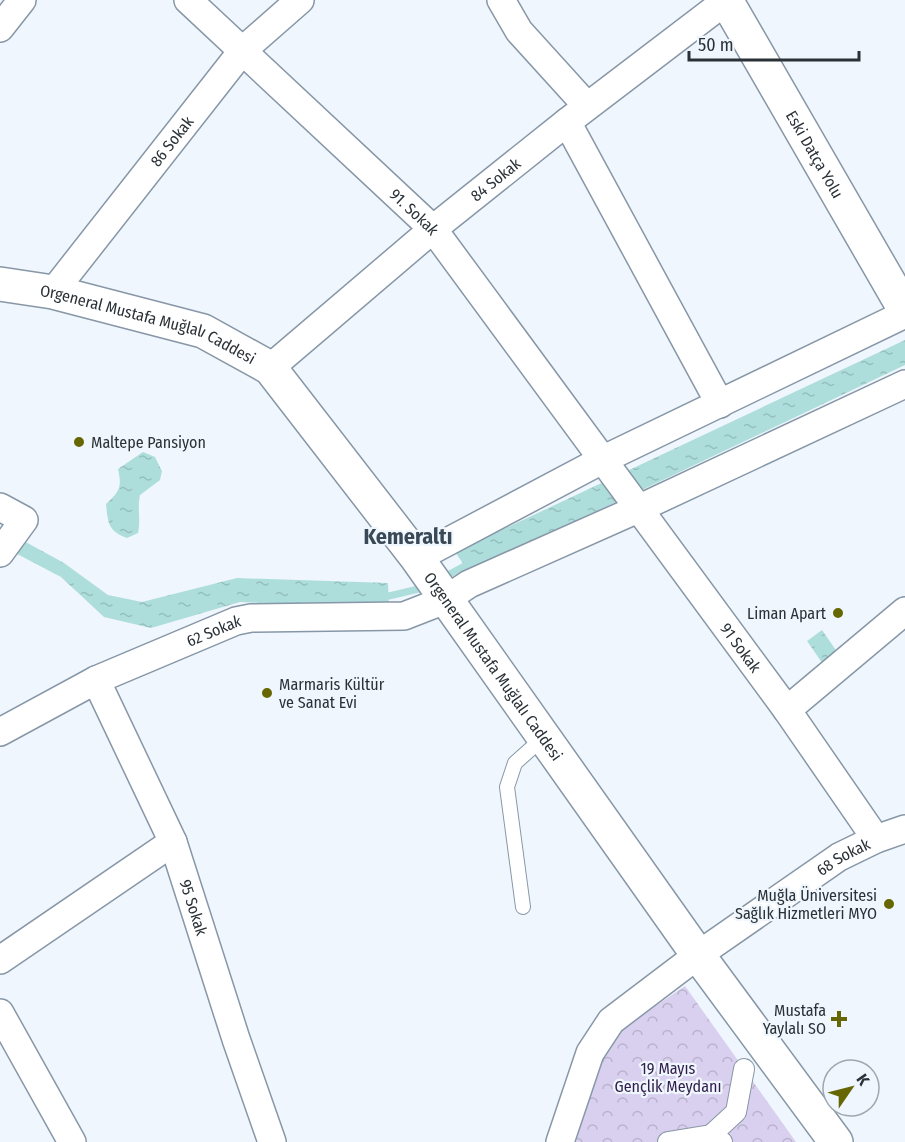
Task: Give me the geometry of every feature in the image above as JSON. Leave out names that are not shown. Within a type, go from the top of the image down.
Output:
[{"type":"street","points":[[0,28],[21,0]]},
{"type":"street","name":"91. Sokak","points":[[188,0],[433,229],[606,466]]},
{"type":"street","name":"86 Sokak","points":[[53,292],[243,50],[300,0]]},
{"type":"street","points":[[501,0],[519,31],[577,114],[720,404]]},
{"type":"street","name":"84 Sokak","points":[[270,368],[433,229],[577,114],[727,0]]},
{"type":"street","name":"Eski Datça Yolu","points":[[727,0],[905,312]]},
{"type":"street","name":"Orgeneral Mustafa Muğlalı Caddesi","points":[[0,284],[53,292],[203,331],[270,368],[432,581],[698,955],[836,1142]]},
{"type":"street","points":[[432,581],[606,466],[720,404],[905,312]]},
{"type":"street","points":[[432,581],[469,584],[636,502],[905,384]]},
{"type":"street","name":"91 Sokak","points":[[606,466],[636,502],[787,710],[876,839]]},
{"type":"street","points":[[0,507],[24,520],[3,555]]},
{"type":"street","name":"62 Sokak","points":[[0,732],[96,680],[236,621],[251,618],[404,616],[432,581]]},
{"type":"street","points":[[787,710],[905,611]]},
{"type":"street","name":"95 Sokak","points":[[96,680],[173,842],[236,1039],[272,1142]]},
{"type":"street","name":"68 Sokak","points":[[560,1142],[591,1053],[611,1021],[698,955],[839,857],[876,839],[905,829]]},
{"type":"street","points":[[0,960],[173,842]]},
{"type":"street","points":[[0,1013],[72,1142]]},
{"type":"street","points":[[668,1142],[717,1138],[736,1112],[744,1069]]},
{"type":"lane","points":[[523,907],[507,787],[514,763],[543,738]]},
{"type":"green space","name":"19 Mayıs Gençlik Meydanı","points":[[685,986],[796,1142],[576,1142],[604,1041]]},
{"type":"water","points":[[905,340],[905,365],[469,572],[455,552]]},
{"type":"water","points":[[143,452],[155,457],[162,471],[160,480],[140,495],[138,533],[127,538],[110,526],[106,504],[119,488],[118,469]]},
{"type":"water","points":[[0,528],[64,563],[108,595],[142,602],[237,578],[388,583],[389,608],[240,602],[151,628],[104,617],[61,577],[0,545]]},
{"type":"water","points":[[822,630],[840,656],[825,667],[807,641]]},
{"type":"waterway","points":[[442,578],[472,562]]},
{"type":"waterway","points":[[380,596],[427,587]]},
{"type":"place","name":"Maltepe Pansiyon","points":[[79,442]]},
{"type":"place","name":"Liman Apart","points":[[838,613]]},
{"type":"place","name":"Marmaris Kültür ve Sanat Evi","points":[[267,693]]},
{"type":"place","name":"Muğla Üniversitesi Sağlık Hizmetleri MYO","points":[[889,904]]},
{"type":"place","name":"Mustafa Yaylalı SO","points":[[839,1019]]},
{"type":"district","name":"Kemeraltı","points":[[408,536]]}]
